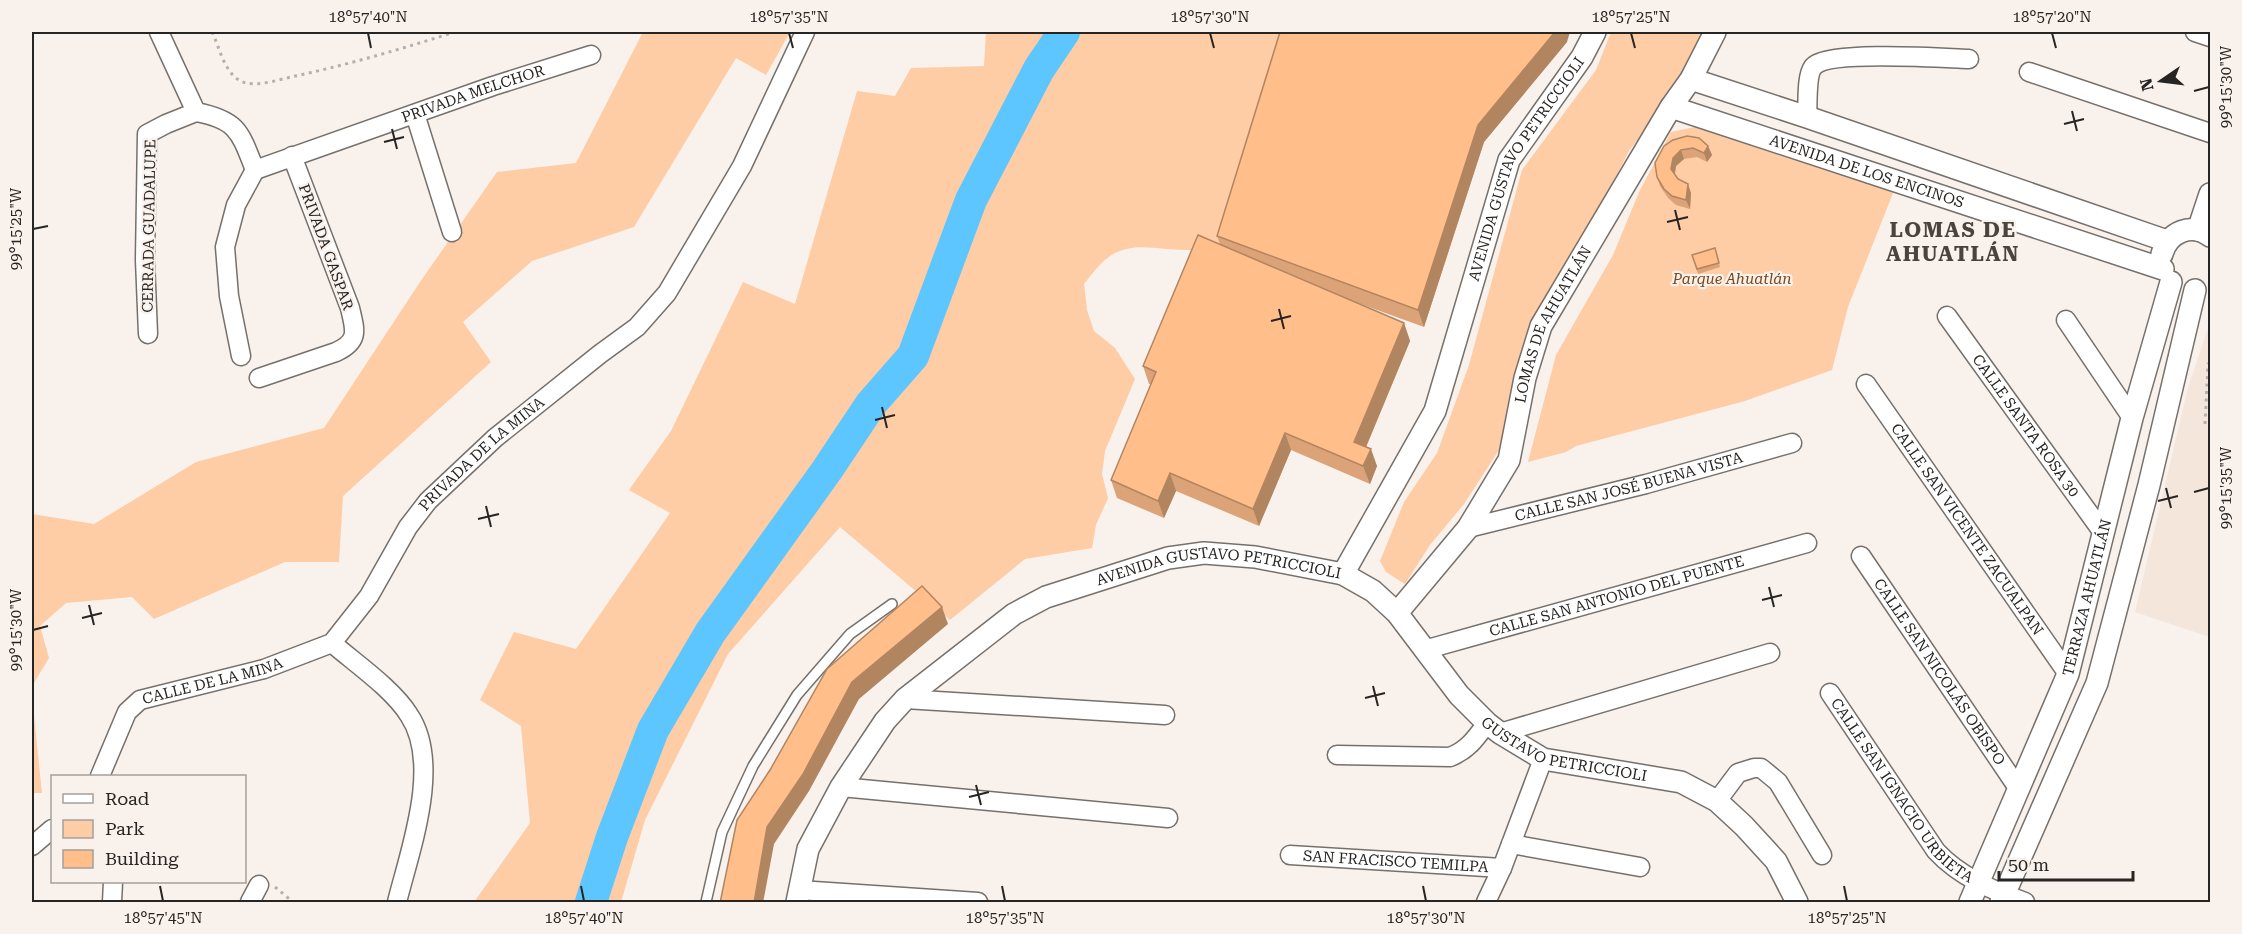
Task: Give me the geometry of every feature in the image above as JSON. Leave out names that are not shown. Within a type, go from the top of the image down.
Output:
[{"type":"street","points":[[159,32],[196,112],[212,115],[231,123],[246,146],[255,170],[236,206],[225,247],[229,296],[241,356]]},
{"type":"street","name":"PRIVADA DE LA MINA","points":[[332,643],[369,596],[408,527],[428,501],[495,438],[637,327],[667,293],[742,166],[805,32]]},
{"type":"street","name":"AVENIDA GUSTAVO PETRICCIOLI","points":[[798,896],[808,849],[841,787],[885,721],[905,699],[1014,614],[1046,597],[1168,558],[1204,553],[1255,557],[1343,574],[1435,411],[1509,160],[1582,57],[1595,32]]},
{"type":"street","name":"LOMAS DE AHUATLÁN","points":[[1397,613],[1468,528],[1509,460],[1525,378],[1541,326],[1671,107],[1690,79],[1715,32]]},
{"type":"street","points":[[2195,32],[2211,37]]},
{"type":"street","name":"PRIVADA MELCHOR","points":[[255,170],[591,55]]},
{"type":"street","points":[[1807,117],[1810,73],[1815,64],[1826,60],[1863,57],[1969,59]]},
{"type":"street","points":[[2029,72],[2211,133]]},
{"type":"street","name":"AVENIDA DE LOS ENCINOS","points":[[1690,79],[2167,241]]},
{"type":"street","name":"AVENIDA DE LOS ENCINOS","points":[[1671,107],[2167,276],[2187,289],[2203,286]]},
{"type":"street","name":"CERRADA GUADALUPE","points":[[148,334],[145,260],[147,134],[196,112]]},
{"type":"street","points":[[415,114],[452,232]]},
{"type":"street","name":"PRIVADA GASPAR","points":[[259,378],[336,352],[347,347],[354,339],[355,327],[350,308],[292,156]]},
{"type":"street","points":[[2167,241],[2181,231],[2204,233],[2211,194]]},
{"type":"street","name":"TERRAZA AHUATLÁN","points":[[1970,903],[2068,674],[2167,276],[2161,260],[2167,241]]},
{"type":"street","name":"TERRAZA AHUATLÁN","points":[[2003,899],[2097,683],[2203,286]]},
{"type":"street","name":"CALLE SANTA ROSA 30","points":[[1947,316],[2104,534]]},
{"type":"street","points":[[2066,320],[2132,418]]},
{"type":"street","name":"CALLE SAN VICENTE ZACUALPAN","points":[[1866,384],[2068,674]]},
{"type":"street","name":"CALLE SAN JOSÉ BUENA VISTA","points":[[1468,528],[1646,484],[1792,443]]},
{"type":"street","name":"CALLE SAN ANTONIO DEL PUENTE","points":[[1424,650],[1807,543]]},
{"type":"street","name":"CALLE SAN NICOLÁS OBISPO","points":[[1861,556],[2018,788]]},
{"type":"street","name":"GUSTAVO PETRICCIOLI","points":[[1343,574],[1373,591],[1397,613],[1459,695],[1493,728],[1543,759],[1681,782],[1717,801],[1776,861],[1797,903]]},
{"type":"street","points":[[332,643],[399,701],[418,731],[423,770],[422,793],[417,824],[397,903]]},
{"type":"street","name":"CALLE DE LA MINA","points":[[101,775],[127,712],[140,700],[264,669],[332,643]]},
{"type":"street","points":[[1337,755],[1450,757],[1461,753],[1493,728],[1770,653]]},
{"type":"street","name":"CALLE SAN IGNACIO URBIETA","points":[[1830,693],[1936,851],[1955,868],[2003,899],[2025,903]]},
{"type":"street","points":[[905,699],[1165,715]]},
{"type":"street","points":[[1486,903],[1502,868],[1543,759]]},
{"type":"street","points":[[1717,801],[1738,773],[1761,768],[1778,782],[1822,855]]},
{"type":"street","points":[[841,787],[1168,818]]},
{"type":"street","points":[[32,846],[51,830]]},
{"type":"street","points":[[1511,844],[1640,867]]},
{"type":"street","name":"SAN FRACISCO TEMILPA","points":[[1290,855],[1502,868]]},
{"type":"street","points":[[112,903],[113,883]]},
{"type":"street","points":[[250,903],[259,885]]},
{"type":"street","points":[[798,896],[978,903]]},
{"type":"lane","points":[[706,903],[722,832],[753,766],[784,715],[825,660],[850,634],[892,604]]},
{"type":"path","points":[[212,32],[226,66],[232,74],[245,83],[260,83],[317,71],[454,32]]},
{"type":"path","points":[[2205,424],[2208,364],[2211,364]]},
{"type":"shaded area","points":[[2210,322],[2210,637],[2135,612],[2188,388]]},
{"type":"green space","points":[[643,32],[790,32],[766,75],[736,58],[634,227],[532,261],[463,322],[491,362],[343,496],[339,562],[285,562],[154,619],[132,597],[66,603],[40,626],[49,658],[32,686],[32,514],[94,524],[196,462],[324,428],[420,282],[497,172],[576,163]]},
{"type":"green space","points":[[986,32],[1286,32],[1222,242],[1208,248],[1194,250],[1139,247],[1126,249],[1105,260],[1084,284],[1087,310],[1094,331],[1115,348],[1135,379],[1105,451],[1102,474],[1108,498],[1096,525],[1092,548],[1025,559],[950,620],[840,527],[728,654],[645,820],[621,902],[474,902],[530,823],[521,726],[480,700],[514,632],[576,649],[670,513],[629,490],[671,431],[743,282],[795,304],[857,91],[895,96],[911,68],[984,66]]},
{"type":"green space","points":[[1611,32],[1711,32],[1701,54],[1629,151],[1571,263],[1538,310],[1499,450],[1464,504],[1430,545],[1405,584],[1386,572],[1380,561],[1404,502],[1437,453],[1469,365],[1522,170],[1596,70]]},
{"type":"green space","name":"Parque Ahuatlán","points":[[1695,127],[1729,131],[1895,188],[1848,307],[1832,370],[1745,401],[1576,446],[1566,452],[1528,462],[1556,355],[1613,255],[1640,190],[1671,132]]},
{"type":"green space","points":[[32,697],[42,793],[32,793]]},
{"type":"building","points":[[1280,32],[1555,32],[1478,125],[1418,310],[1217,236]]},
{"type":"building","points":[[1687,136],[1699,138],[1708,146],[1704,153],[1693,148],[1681,150],[1673,158],[1671,169],[1678,179],[1688,184],[1686,200],[1672,196],[1664,189],[1657,177],[1655,163],[1664,146],[1673,140]]},
{"type":"building","points":[[1198,235],[1404,323],[1354,442],[1371,449],[1363,466],[1285,433],[1253,509],[1170,473],[1158,501],[1111,480],[1156,372],[1143,366]]},
{"type":"building","points":[[1715,248],[1719,263],[1697,269],[1692,255]]},
{"type":"building","points":[[922,586],[942,607],[852,682],[803,774],[767,827],[754,903],[720,903],[737,820],[770,770],[827,669]]},
{"type":"waterway","points":[[591,902],[612,837],[653,730],[710,633],[827,470],[871,404],[913,356],[971,200],[1039,69],[1064,32]]},
{"type":"district","name":"LOMAS DE AHUATLÁN","points":[[1953,242]]}]
